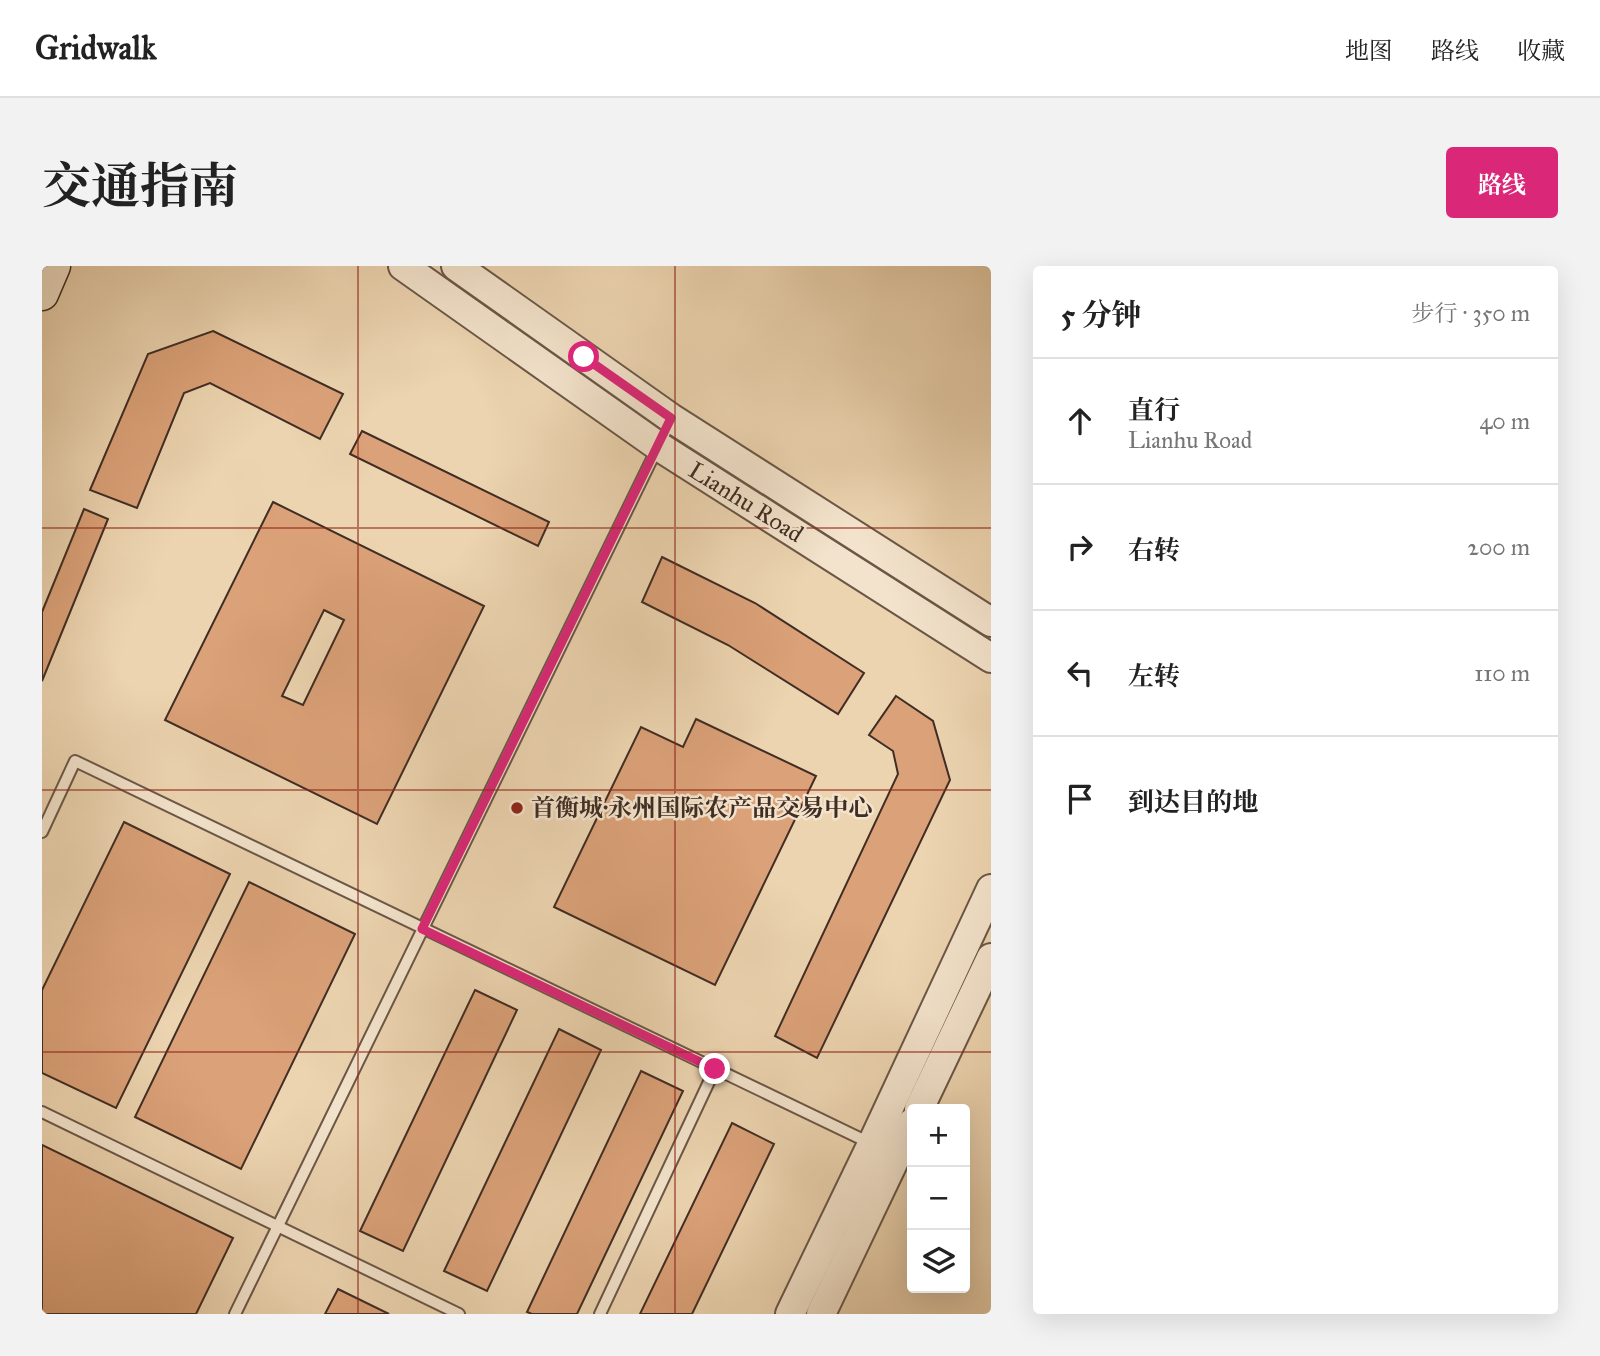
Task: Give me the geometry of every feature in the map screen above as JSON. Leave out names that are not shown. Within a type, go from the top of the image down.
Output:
[{"type":"main road","points":[[42,294],[54,266]]},
{"type":"street","name":"Lianhu Road","points":[[403,266],[658,446],[991,658]]},
{"type":"street","name":"Lianhu Road","points":[[456,266],[671,418],[991,622]]},
{"type":"street","points":[[790,1314],[991,890]]},
{"type":"street","points":[[921,1104],[991,958]]},
{"type":"street","points":[[821,1314],[907,1133]]},
{"type":"lane","points":[[235,1314],[671,418]]},
{"type":"lane","points":[[42,832],[75,761],[872,1144]]},
{"type":"lane","points":[[600,1314],[715,1069]]},
{"type":"lane","points":[[42,1112],[458,1314]]},
{"type":"building","points":[[213,331],[343,394],[320,439],[210,383],[184,393],[137,508],[90,490],[148,354]]},
{"type":"building","points":[[362,431],[549,522],[538,546],[350,454]]},
{"type":"building","points":[[273,502],[484,606],[377,824],[165,720]],"holes":[[[324,610],[344,620],[303,705],[282,696]]]},
{"type":"building","points":[[84,509],[108,519],[42,681],[42,612]]},
{"type":"building","points":[[662,557],[755,603],[864,673],[838,714],[728,645],[642,602]]},
{"type":"building","points":[[896,696],[933,721],[950,780],[817,1058],[775,1036],[898,774],[893,751],[869,735]]},
{"type":"building","points":[[696,719],[816,776],[715,985],[554,907],[641,727],[683,747]]},
{"type":"building","points":[[124,822],[230,874],[116,1108],[42,1073],[42,990]]},
{"type":"building","points":[[249,882],[355,934],[241,1169],[135,1117]]},
{"type":"building","points":[[475,990],[517,1010],[403,1251],[360,1231]]},
{"type":"building","points":[[559,1029],[601,1050],[487,1291],[444,1271]]},
{"type":"building","points":[[641,1071],[683,1091],[577,1314],[527,1312]]},
{"type":"building","points":[[732,1123],[774,1144],[692,1314],[640,1314]]},
{"type":"building","points":[[42,1145],[233,1238],[196,1314],[42,1314]]},
{"type":"building","points":[[338,1289],[389,1314],[325,1314]]},
{"type":"place","name":"首衡城·永州国际农产品交易中心","points":[[517,808]]},
{"type":"route","points":[[584,357],[671,418],[422,929],[715,1069]]}]
